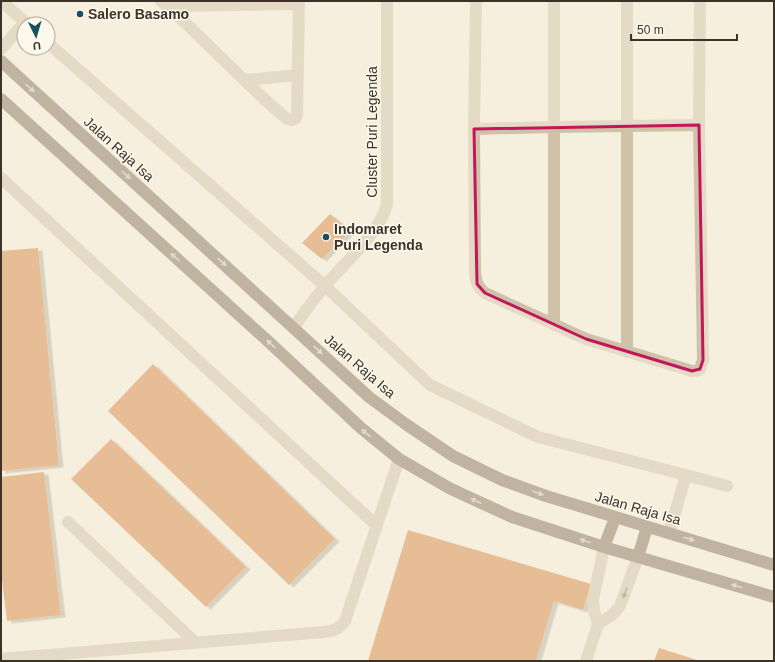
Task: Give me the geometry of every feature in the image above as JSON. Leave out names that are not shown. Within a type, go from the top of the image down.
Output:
[{"type":"main road","name":"Jalan Raja Isa","points":[[1,61],[369,397],[453,456],[502,480],[546,496],[774,566]]},
{"type":"main road","points":[[1,99],[264,337],[361,428],[399,459],[451,489],[512,517],[604,547],[774,597]]},
{"type":"main road","points":[[604,547],[615,518]]},
{"type":"main road","points":[[638,557],[647,527]]},
{"type":"street","points":[[1,1],[18,16]]},
{"type":"street","name":"Cluster Puri Legenda","points":[[294,327],[325,286],[375,230],[382,219],[388,204],[387,1]]},
{"type":"street","points":[[476,1],[474,129],[476,284],[485,293],[586,339],[692,371],[697,371],[702,365],[699,125],[700,1]]},
{"type":"street","points":[[554,1],[554,324]]},
{"type":"street","points":[[627,1],[627,352]]},
{"type":"street","points":[[299,2],[296,118],[293,120],[287,119],[164,4],[299,2]]},
{"type":"street","points":[[1,49],[16,33]]},
{"type":"street","points":[[56,50],[325,286],[430,385],[538,437],[727,486]]},
{"type":"street","points":[[246,80],[298,75]]},
{"type":"street","points":[[474,129],[699,125]]},
{"type":"street","points":[[1,178],[376,525]]},
{"type":"street","points":[[1,659],[324,632],[338,629],[345,621],[399,459]]},
{"type":"street","points":[[669,533],[686,475]]},
{"type":"street","points":[[68,522],[195,642]]},
{"type":"street","points":[[586,661],[598,624],[594,611],[593,600],[604,547]]},
{"type":"street","points":[[598,624],[612,615],[620,606],[638,557]]},
{"type":"highlighted area","points":[[699,125],[703,360],[700,369],[692,371],[586,339],[485,293],[477,284],[474,129]]},
{"type":"building","name":"Indomaret Puri Legenda","points":[[330,214],[350,231],[322,259],[302,243]]},
{"type":"building","points":[[38,248],[59,465],[1,471],[1,251]]},
{"type":"building","points":[[153,364],[335,539],[289,585],[108,411]]},
{"type":"building","points":[[111,439],[246,567],[206,607],[71,479]]},
{"type":"building","points":[[44,472],[61,615],[7,621],[1,572],[1,477]]},
{"type":"building","points":[[408,530],[591,584],[583,610],[554,601],[536,661],[368,661]]},
{"type":"building","points":[[659,648],[700,661],[654,661]]},
{"type":"place","name":"Salero Basamo","points":[[80,14]]},
{"type":"place","name":"Indomaret Puri Legenda","points":[[326,237]]}]
